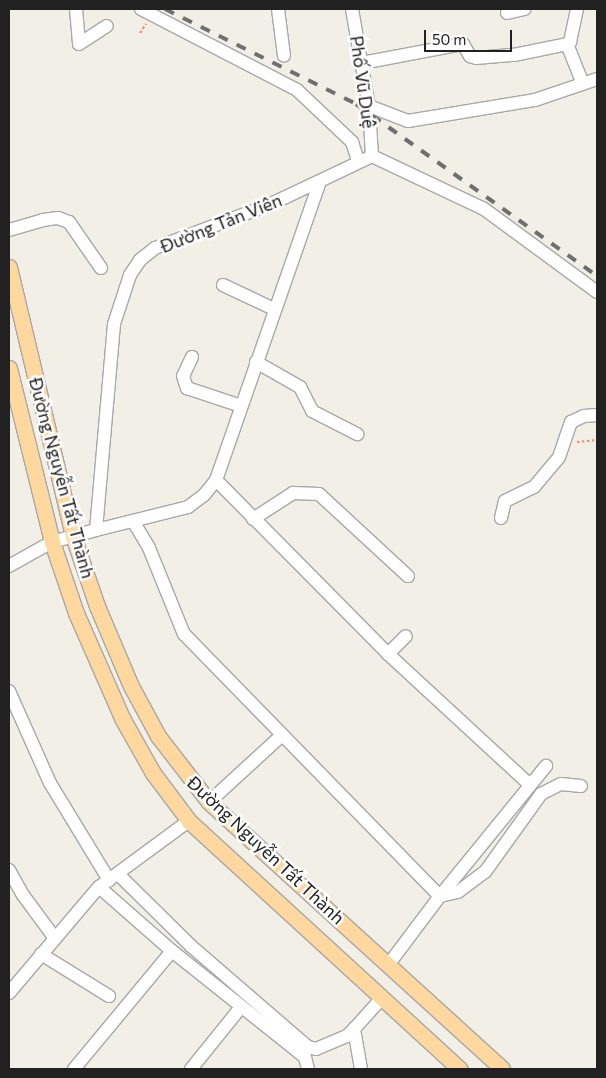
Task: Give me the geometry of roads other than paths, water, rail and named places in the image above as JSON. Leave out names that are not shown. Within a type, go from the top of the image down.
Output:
[{"type":"main road","name":"Đường Nguyễn Tất Thành","points":[[9,267],[73,536],[97,606],[142,708],[175,762],[209,802],[502,1069]]},
{"type":"main road","name":"Đường Nguyễn Tất Thành","points":[[9,368],[52,542],[76,613],[122,718],[153,774],[189,821],[460,1069]]},
{"type":"street","points":[[76,9],[79,44],[107,26]]},
{"type":"street","points":[[140,9],[297,90],[352,142],[358,161]]},
{"type":"street","points":[[278,9],[284,56]]},
{"type":"street","name":"Phố Vũ Duệ","points":[[352,9],[370,106],[372,156]]},
{"type":"street","points":[[507,13],[525,9]]},
{"type":"street","points":[[362,63],[462,44],[470,56],[476,58],[514,55],[566,44],[570,42],[577,9]]},
{"type":"street","points":[[566,44],[583,84]]},
{"type":"street","points":[[370,106],[408,121],[518,104],[597,79]]},
{"type":"street","points":[[372,156],[484,209],[597,292]]},
{"type":"street","name":"Đường Tản Viên","points":[[96,530],[114,324],[130,275],[140,260],[155,248],[318,184],[358,161],[372,156]]},
{"type":"street","points":[[9,566],[52,542],[188,507],[204,495],[216,480],[318,184]]},
{"type":"street","points":[[9,230],[43,220],[58,218],[69,222],[101,268]]},
{"type":"street","points":[[223,285],[274,309]]},
{"type":"street","points":[[192,357],[184,376],[187,388],[241,406]]},
{"type":"street","points":[[256,362],[300,387],[312,411],[357,434]]},
{"type":"street","points":[[501,518],[505,501],[534,487],[559,457],[571,422],[584,416],[597,415]]},
{"type":"street","points":[[216,480],[388,654],[530,785]]},
{"type":"street","points":[[253,519],[293,493],[319,494],[408,576]]},
{"type":"street","points":[[133,521],[149,548],[180,629],[281,736],[440,896]]},
{"type":"street","points":[[388,654],[406,636]]},
{"type":"street","points":[[9,691],[50,783],[109,881],[172,951],[305,1056],[308,1069]]},
{"type":"street","points":[[209,802],[281,736]]},
{"type":"street","points":[[389,964],[440,896],[546,766]]},
{"type":"street","points":[[440,896],[458,892],[485,872],[541,794],[561,784],[581,786]]},
{"type":"street","points":[[9,993],[54,937],[109,881],[189,821]]},
{"type":"street","points":[[9,870],[23,895],[54,937]]},
{"type":"street","points":[[109,881],[191,946],[308,1047],[323,1047],[354,1029],[382,998]]},
{"type":"street","points":[[74,1069],[172,951]]},
{"type":"street","points":[[41,954],[109,996]]},
{"type":"street","points":[[192,1069],[241,1007]]},
{"type":"street","points":[[354,1029],[361,1069]]},
{"type":"railway","points":[[165,9],[356,104],[597,276]]}]
